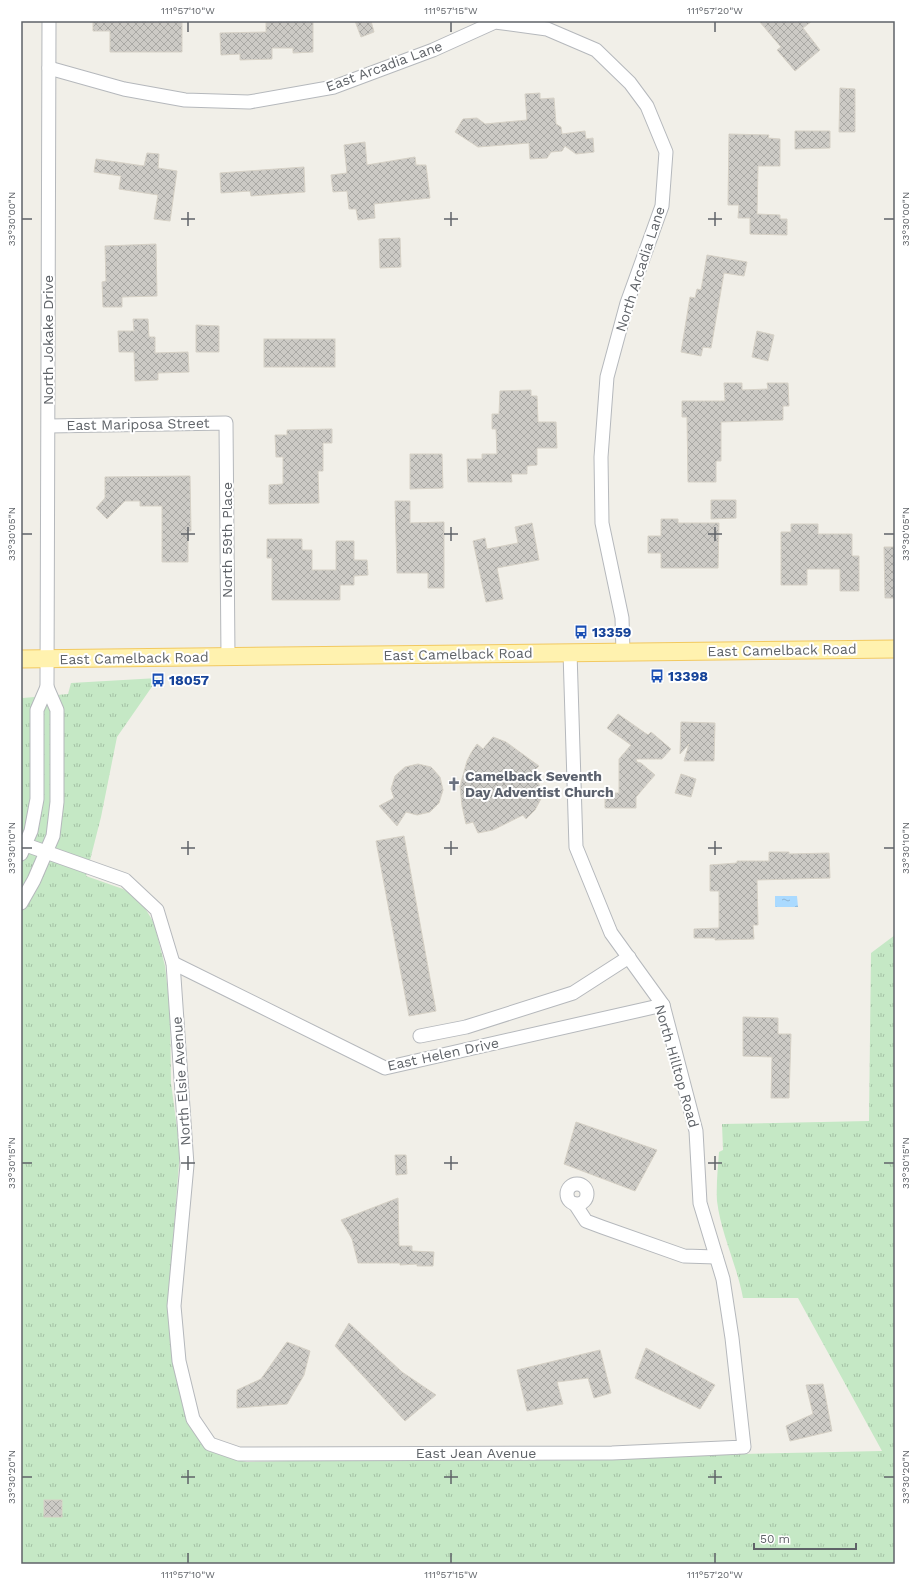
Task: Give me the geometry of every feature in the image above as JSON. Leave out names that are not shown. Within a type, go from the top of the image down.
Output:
[{"type":"main road","name":"East Camelback Road","points":[[21,659],[895,649]]},
{"type":"street","name":"North Jokake Drive","points":[[47,688],[49,426],[49,21]]},
{"type":"street","name":"East Arcadia Lane","points":[[49,68],[124,89],[185,100],[249,102],[334,87],[433,50],[495,22],[547,29],[596,50]]},
{"type":"street","name":"North Arcadia Lane","points":[[596,50],[630,83],[647,106],[666,152],[662,206],[627,303],[607,377],[601,457],[602,523],[622,618],[623,652]]},
{"type":"street","name":"East Mariposa Street","points":[[49,426],[226,423]]},
{"type":"street","name":"North 59th Place","points":[[226,423],[228,656]]},
{"type":"street","name":"North Hilltop Road","points":[[570,652],[576,847],[611,933],[663,1005],[696,1130],[700,1203],[723,1279],[732,1338],[744,1448]]},
{"type":"street","points":[[23,850],[31,831],[37,799],[36,710],[47,688]]},
{"type":"street","points":[[21,904],[53,836],[57,802],[57,710],[47,688]]},
{"type":"street","name":"North Elsie Avenue","points":[[23,850],[46,852],[126,880],[157,910],[173,963],[187,1165],[174,1306],[179,1360],[193,1419],[210,1444]]},
{"type":"street","points":[[420,1036],[466,1027],[573,993],[629,957]]},
{"type":"street","name":"East Helen Drive","points":[[173,963],[385,1068],[663,1005]]},
{"type":"street","points":[[575,1204],[586,1221],[684,1256],[716,1257]]},
{"type":"street","name":"East Jean Avenue","points":[[210,1444],[239,1454],[612,1453],[744,1448]]},
{"type":"green space","points":[[158,678],[117,737],[101,817],[86,876],[123,889],[135,897],[145,908],[154,923],[165,966],[170,1010],[171,1083],[180,1150],[168,1306],[173,1362],[187,1423],[206,1448],[233,1459],[247,1462],[385,1459],[462,1460],[882,1451],[798,1298],[743,1298],[719,1213],[717,1189],[719,1152],[723,1150],[722,1124],[869,1121],[871,953],[895,935],[895,1564],[21,1564],[21,696],[23,698],[68,694],[71,683]]},
{"type":"water","points":[[775,896],[797,896],[798,907],[775,907]]},
{"type":"building","points":[[93,21],[182,21],[182,52],[110,52],[110,31],[93,31]]},
{"type":"building","points":[[266,21],[313,21],[313,52],[293,53],[293,48],[272,48],[272,59],[240,60],[240,54],[221,55],[220,33],[266,32]]},
{"type":"building","points":[[355,21],[371,21],[374,32],[361,37]]},
{"type":"building","points":[[759,21],[812,21],[803,28],[820,50],[795,71],[777,50],[781,47]]},
{"type":"building","points":[[840,88],[855,89],[855,132],[839,132]]},
{"type":"building","points":[[540,93],[540,99],[554,98],[556,124],[561,127],[562,134],[585,131],[586,139],[593,138],[594,152],[576,154],[565,146],[562,151],[551,152],[547,158],[530,159],[529,143],[478,147],[455,132],[463,119],[477,118],[485,124],[527,120],[525,94]]},
{"type":"building","points":[[795,131],[830,131],[830,148],[795,149]]},
{"type":"building","points":[[729,134],[769,135],[768,138],[780,139],[780,166],[758,166],[757,214],[780,215],[780,219],[787,219],[787,235],[750,234],[750,218],[738,218],[739,205],[728,205]]},
{"type":"building","points":[[365,142],[367,165],[415,157],[416,165],[426,165],[430,198],[374,204],[375,218],[358,220],[356,209],[349,209],[347,191],[333,192],[331,175],[347,173],[344,145]]},
{"type":"building","points":[[147,153],[159,154],[158,168],[177,171],[170,221],[154,219],[158,195],[119,189],[121,176],[94,172],[96,159],[144,166]]},
{"type":"building","points":[[304,167],[305,192],[251,196],[250,191],[221,193],[220,173]]},
{"type":"building","points":[[400,238],[401,267],[380,268],[379,239]]},
{"type":"building","points":[[156,244],[157,296],[122,297],[122,307],[103,307],[102,282],[106,281],[105,246]]},
{"type":"building","points":[[707,255],[747,262],[744,276],[724,273],[711,348],[703,347],[701,356],[681,352],[690,297],[695,298],[697,289],[701,290]]},
{"type":"building","points":[[133,319],[148,319],[149,337],[155,337],[155,353],[188,352],[189,372],[158,373],[158,380],[135,381],[134,352],[119,352],[118,331],[134,331]]},
{"type":"building","points":[[196,325],[219,326],[219,352],[196,352]]},
{"type":"building","points":[[757,331],[774,335],[768,361],[752,357]]},
{"type":"building","points":[[264,339],[335,339],[335,367],[264,367]]},
{"type":"building","points":[[724,383],[742,383],[742,390],[768,389],[767,383],[788,383],[789,406],[783,406],[783,420],[721,422],[721,461],[716,461],[716,482],[688,482],[687,417],[682,417],[682,401],[725,401]]},
{"type":"building","points":[[531,390],[531,396],[537,396],[538,422],[556,422],[557,448],[537,448],[537,465],[527,466],[527,474],[511,474],[512,482],[468,482],[467,459],[482,459],[482,454],[497,454],[496,429],[492,429],[492,414],[499,414],[500,391]]},
{"type":"building","points":[[332,429],[332,443],[323,443],[323,471],[318,471],[319,503],[269,504],[269,485],[283,484],[283,457],[276,457],[275,435],[287,435],[287,430]]},
{"type":"building","points":[[410,454],[442,454],[443,488],[410,489]]},
{"type":"building","points":[[190,476],[191,531],[188,531],[188,562],[162,562],[162,506],[140,506],[140,501],[125,501],[107,519],[96,508],[105,498],[105,477]]},
{"type":"building","points":[[711,500],[736,500],[736,518],[711,519]]},
{"type":"building","points":[[395,501],[410,501],[410,523],[444,522],[444,588],[428,588],[428,573],[397,573]]},
{"type":"building","points":[[661,519],[678,519],[678,523],[719,523],[718,568],[661,568],[661,553],[648,553],[648,536],[661,536]]},
{"type":"building","points":[[532,523],[539,560],[497,568],[503,599],[486,602],[473,541],[485,538],[487,549],[518,543],[515,527]]},
{"type":"building","points":[[791,524],[818,524],[818,534],[852,534],[852,556],[859,556],[859,591],[840,591],[840,569],[807,569],[807,585],[781,585],[781,532],[791,532]]},
{"type":"building","points":[[267,539],[302,539],[302,550],[312,550],[312,570],[336,570],[336,541],[354,541],[354,560],[367,560],[368,575],[354,576],[354,585],[340,585],[340,600],[272,600],[272,558],[267,558]]},
{"type":"building","points":[[884,547],[895,547],[895,598],[885,598]]},
{"type":"building","points":[[618,714],[648,735],[651,732],[671,749],[662,759],[636,759],[637,762],[641,763],[655,775],[636,797],[636,808],[605,808],[605,793],[619,793],[619,759],[631,745],[607,728]]},
{"type":"building","points":[[681,722],[715,723],[714,761],[684,761],[689,744],[680,754]]},
{"type":"building","points":[[493,737],[506,742],[539,766],[533,772],[538,780],[540,789],[544,793],[535,810],[526,819],[523,815],[493,830],[478,833],[473,822],[466,824],[460,786],[467,761],[477,744],[483,749]]},
{"type":"building","points":[[418,764],[431,767],[440,777],[443,790],[439,803],[430,812],[417,815],[406,812],[397,826],[379,806],[394,798],[391,789],[395,776],[405,767]]},
{"type":"building","points":[[681,774],[696,779],[691,797],[675,793]]},
{"type":"building","points":[[404,836],[436,1011],[409,1016],[376,841]]},
{"type":"building","points":[[769,852],[789,852],[789,854],[829,853],[830,878],[757,880],[758,925],[753,925],[754,939],[715,940],[715,938],[694,938],[694,929],[719,928],[719,891],[710,891],[710,865],[737,863],[737,861],[769,861]]},
{"type":"building","points":[[743,1017],[778,1018],[778,1034],[791,1034],[789,1098],[771,1098],[772,1057],[743,1056]]},
{"type":"building","points":[[576,1122],[657,1150],[635,1191],[564,1164]]},
{"type":"building","points":[[395,1155],[406,1155],[407,1174],[396,1175]]},
{"type":"building","points":[[398,1198],[399,1246],[412,1246],[412,1251],[434,1252],[433,1266],[417,1266],[417,1264],[400,1265],[400,1263],[358,1263],[352,1239],[341,1220]]},
{"type":"building","points":[[349,1323],[402,1372],[436,1395],[405,1421],[335,1346]]},
{"type":"building","points":[[287,1342],[310,1351],[304,1375],[287,1404],[237,1408],[237,1390],[261,1379]]},
{"type":"building","points":[[646,1348],[715,1385],[700,1409],[635,1378]]},
{"type":"building","points":[[600,1350],[611,1393],[594,1398],[588,1378],[557,1382],[563,1404],[527,1411],[517,1370]]},
{"type":"building","points":[[823,1384],[832,1431],[790,1441],[786,1426],[813,1414],[806,1385]]},
{"type":"building","points":[[44,1500],[62,1500],[62,1517],[44,1517]]},
{"type":"place","name":"13359","points":[[581,632]]},
{"type":"place","name":"13398","points":[[657,676]]},
{"type":"place","name":"18057","points":[[158,680]]},
{"type":"place","name":"Camelback Seventh Day Adventist Church","points":[[454,784]]}]
